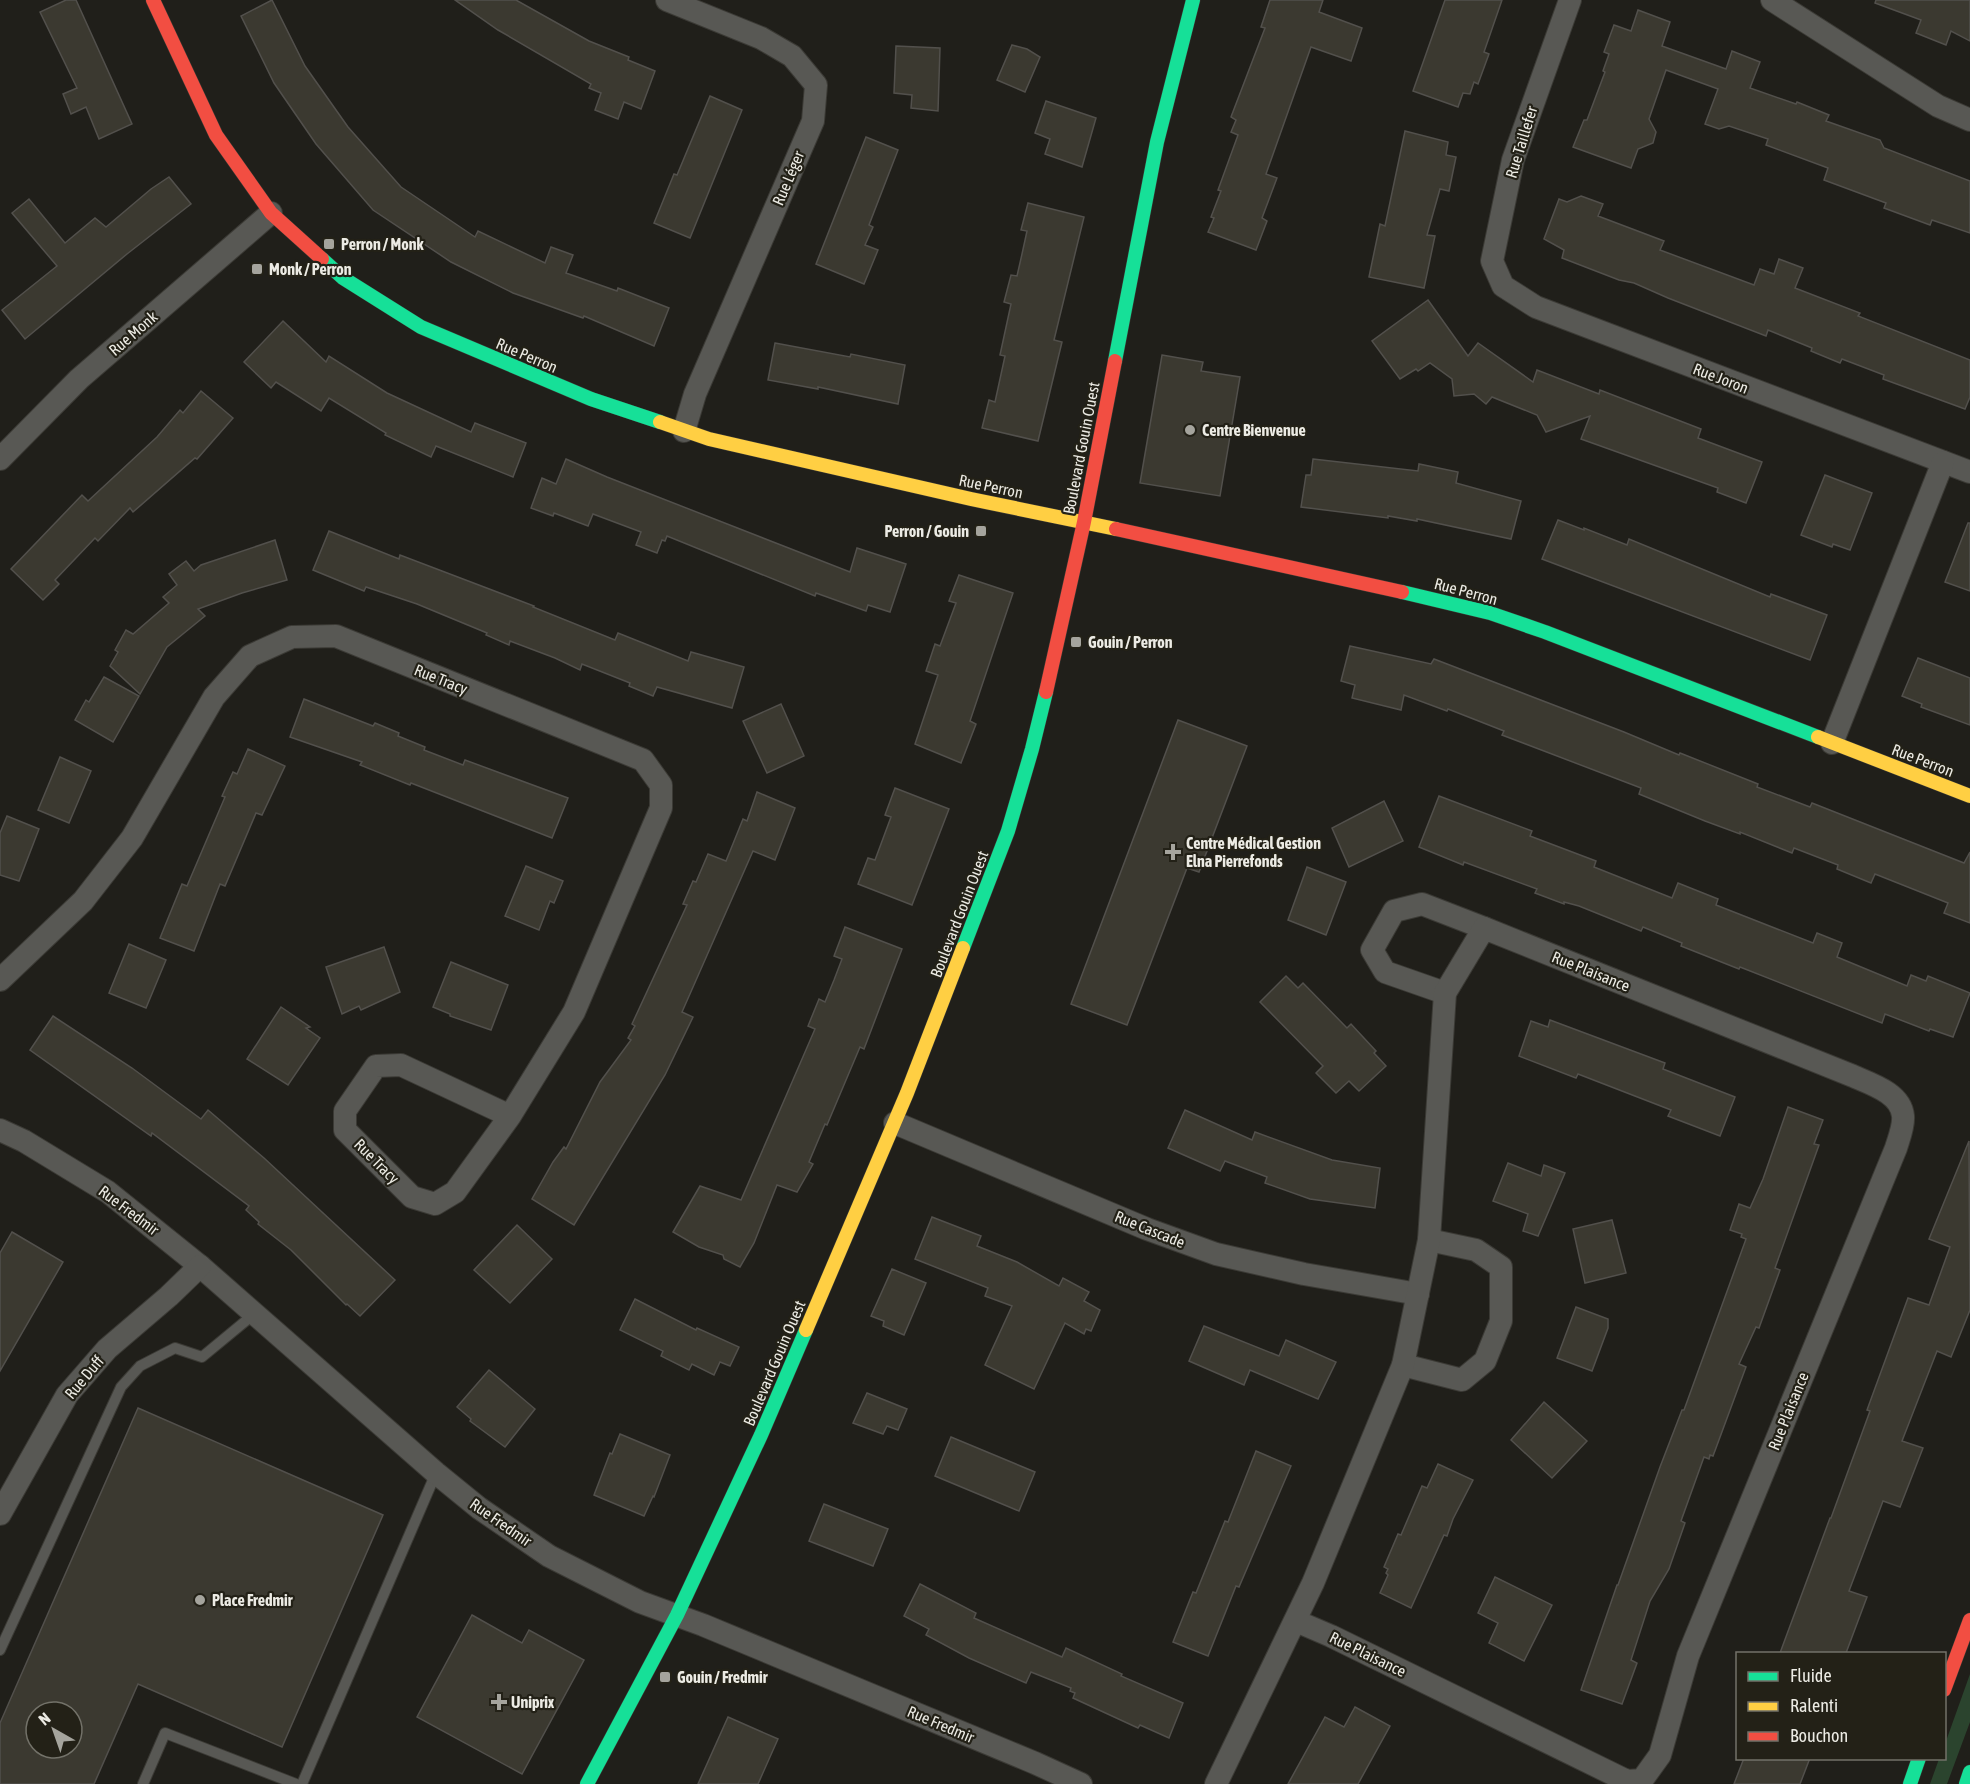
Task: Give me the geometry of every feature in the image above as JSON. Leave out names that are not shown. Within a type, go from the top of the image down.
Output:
[{"type":"street","name":"Rue Perron","points":[[153,0],[216,135],[271,213],[343,278],[421,327],[591,399],[684,431],[734,445],[1436,599],[1490,614],[1545,632],[1970,796]]},
{"type":"street","name":"Rue Léger","points":[[667,0],[761,38],[792,56],[816,85],[813,121],[695,394],[684,431]]},
{"type":"street","name":"Boulevard Gouin Ouest","points":[[587,1784],[677,1615],[761,1435],[895,1123],[974,922],[1017,802],[1047,688],[1084,522],[1155,152],[1193,0]]},
{"type":"street","name":"Rue Taillefer","points":[[1503,286],[1492,261],[1513,160],[1570,0]]},
{"type":"street","points":[[1772,0],[1938,106],[1970,120]]},
{"type":"street","name":"Rue Monk","points":[[0,459],[79,380],[271,213]]},
{"type":"street","name":"Rue Joron","points":[[1503,286],[1536,307],[1970,472]]},
{"type":"street","points":[[1832,743],[1942,462]]},
{"type":"street","name":"Rue Tracy","points":[[0,980],[83,901],[111,865],[132,837],[214,697],[250,656],[292,637],[336,636],[643,760],[661,785],[661,808],[574,1012],[510,1116],[455,1192],[435,1204],[412,1197],[345,1130],[345,1111],[376,1066],[401,1065],[510,1116]]},
{"type":"street","name":"Rue Plaisance","points":[[1296,1621],[1627,1781],[1642,1780],[1660,1755],[1688,1656],[1889,1164],[1904,1118],[1902,1108],[1896,1099],[1869,1083],[1422,904],[1394,910],[1372,950],[1385,972],[1445,993]]},
{"type":"street","points":[[1216,1784],[1296,1621],[1403,1365],[1429,1240],[1445,993],[1484,928]]},
{"type":"street","name":"Rue Cascade","points":[[895,1123],[1147,1229],[1194,1246],[1272,1268],[1418,1294]]},
{"type":"street","name":"Rue Fredmir","points":[[0,1130],[24,1141],[108,1192],[200,1266],[436,1473],[479,1508],[568,1567],[640,1602],[703,1624],[1081,1784]]},
{"type":"street","points":[[1403,1365],[1462,1380],[1485,1361],[1501,1321],[1501,1267],[1476,1250],[1429,1240]]},
{"type":"street","name":"Rue Duff","points":[[0,1514],[66,1395],[107,1349],[200,1266]]},
{"type":"street","points":[[1946,1685],[1970,1620]]},
{"type":"street","points":[[1910,1784],[1918,1760]]},
{"type":"street","points":[[1966,1784],[1970,1772]]},
{"type":"lane","points":[[0,1650],[121,1387],[140,1366],[175,1348],[202,1357],[255,1314]]},
{"type":"lane","points":[[302,1784],[436,1473]]},
{"type":"lane","points":[[143,1784],[165,1732],[296,1784]]},
{"type":"green space","points":[[1970,1674],[1970,1722],[1947,1784],[1930,1784],[1939,1760],[1946,1760],[1946,1741]]},
{"type":"building","points":[[66,0],[76,0],[132,124],[99,139],[86,107],[71,114],[63,94],[77,88],[40,12]]},
{"type":"building","points":[[272,0],[305,66],[348,127],[401,187],[475,237],[478,231],[545,263],[551,247],[573,255],[566,273],[617,291],[618,288],[669,308],[654,346],[584,316],[583,318],[513,293],[451,262],[373,210],[316,144],[274,83],[241,16]]},
{"type":"building","points":[[455,0],[516,0],[589,41],[629,57],[628,60],[655,71],[641,109],[624,102],[618,119],[595,110],[601,93],[589,88],[591,84],[498,30]]},
{"type":"building","points":[[1270,0],[1323,0],[1319,12],[1362,28],[1351,61],[1311,47],[1266,174],[1277,178],[1262,218],[1267,221],[1256,250],[1208,232],[1221,191],[1218,190],[1238,135],[1231,132],[1236,120],[1231,117],[1265,28],[1261,27]]},
{"type":"building","points":[[1445,0],[1502,0],[1484,52],[1489,54],[1478,84],[1474,82],[1470,94],[1463,93],[1458,107],[1413,91]]},
{"type":"building","points":[[1876,0],[1970,0],[1970,41],[1951,31],[1946,45],[1916,33],[1921,20],[1875,3]]},
{"type":"building","points":[[1638,10],[1670,22],[1662,46],[1726,69],[1732,51],[1760,62],[1750,88],[1796,104],[1797,102],[1829,115],[1826,121],[1880,140],[1884,148],[1970,181],[1970,233],[1932,220],[1930,225],[1884,208],[1886,203],[1824,180],[1828,168],[1766,145],[1768,139],[1729,126],[1719,129],[1705,124],[1718,89],[1666,70],[1649,119],[1656,132],[1653,143],[1638,149],[1631,168],[1573,147],[1584,120],[1587,120],[1605,72],[1603,71],[1609,54],[1604,52],[1614,25],[1631,31]]},
{"type":"building","points":[[1012,45],[1027,49],[1040,57],[1025,92],[997,80]]},
{"type":"building","points":[[896,46],[940,48],[938,111],[911,108],[912,95],[894,93]]},
{"type":"building","points":[[710,96],[742,110],[690,238],[654,223]]},
{"type":"building","points":[[1046,101],[1096,118],[1082,167],[1045,154],[1050,139],[1035,133]]},
{"type":"building","points":[[1405,131],[1448,142],[1446,155],[1456,157],[1449,191],[1440,189],[1427,235],[1435,236],[1424,288],[1369,277],[1380,224],[1385,226]]},
{"type":"building","points":[[866,137],[898,150],[869,225],[873,227],[865,245],[878,250],[864,284],[816,264]]},
{"type":"building","points":[[169,177],[191,204],[25,339],[2,310],[57,266],[12,213],[29,199],[65,243],[95,218],[106,227]]},
{"type":"building","points":[[1581,196],[1603,204],[1598,216],[1664,241],[1660,250],[1754,285],[1760,269],[1774,274],[1779,259],[1803,268],[1795,288],[1860,313],[1858,316],[1970,360],[1970,397],[1965,409],[1883,379],[1884,375],[1842,359],[1840,363],[1811,351],[1812,348],[1768,330],[1766,336],[1634,283],[1619,280],[1562,258],[1564,250],[1544,239],[1559,199],[1567,202]]},
{"type":"building","points":[[1028,203],[1084,217],[1054,340],[1062,342],[1038,441],[982,428],[989,400],[995,402],[1005,356],[1000,355],[1011,304],[1004,302],[1011,275],[1017,276],[1027,231],[1021,230]]},
{"type":"building","points":[[1428,300],[1468,356],[1478,343],[1533,382],[1537,370],[1599,394],[1600,390],[1701,429],[1698,438],[1762,462],[1746,503],[1717,492],[1718,488],[1581,439],[1590,416],[1546,432],[1537,415],[1492,397],[1486,404],[1474,394],[1454,396],[1452,379],[1430,363],[1400,379],[1372,341]]},
{"type":"building","points":[[283,321],[326,362],[329,356],[387,393],[471,432],[475,423],[526,443],[513,477],[436,446],[431,457],[385,435],[386,433],[329,398],[321,411],[276,382],[271,388],[244,362]]},
{"type":"building","points":[[775,343],[850,357],[851,354],[905,365],[898,404],[818,387],[818,389],[768,380]]},
{"type":"building","name":"Centre Bienvenue","points":[[1162,355],[1203,362],[1201,371],[1240,377],[1220,496],[1140,483]]},
{"type":"building","points":[[201,391],[233,418],[197,459],[195,458],[133,512],[130,508],[98,541],[95,538],[55,580],[59,584],[43,600],[11,569],[82,495],[88,501],[157,437],[180,410],[183,413]]},
{"type":"building","points":[[566,459],[850,572],[857,548],[906,564],[890,612],[868,605],[866,611],[816,593],[815,596],[667,536],[665,541],[662,540],[657,553],[636,545],[641,532],[593,514],[588,526],[554,513],[553,516],[531,508],[542,478],[556,484]]},
{"type":"building","points":[[1313,459],[1418,471],[1419,464],[1458,472],[1456,483],[1521,501],[1511,539],[1417,519],[1417,521],[1301,507],[1306,475],[1311,475]]},
{"type":"building","points":[[1825,475],[1872,493],[1850,550],[1833,544],[1832,547],[1801,535]]},
{"type":"building","points":[[1558,520],[1627,545],[1629,539],[1770,597],[1771,594],[1827,615],[1810,660],[1542,559]]},
{"type":"building","points":[[1968,523],[1970,523],[1970,591],[1945,582]]},
{"type":"building","points":[[329,531],[399,559],[400,555],[534,606],[615,640],[618,633],[688,661],[691,652],[744,667],[732,708],[657,687],[653,696],[629,686],[630,683],[582,664],[580,670],[510,641],[509,645],[486,635],[487,633],[417,604],[366,587],[364,591],[313,570]]},
{"type":"building","points":[[275,540],[287,580],[198,609],[205,616],[167,647],[140,694],[110,666],[118,652],[115,650],[126,630],[133,634],[169,603],[163,597],[177,585],[169,574],[186,561],[194,571],[201,565]]},
{"type":"building","points":[[959,575],[1013,593],[970,721],[976,724],[961,763],[915,744],[938,675],[926,671],[935,644],[940,646],[956,603],[949,601]]},
{"type":"building","points":[[1350,646],[1431,664],[1434,659],[1679,755],[1680,753],[1758,784],[1757,787],[1810,807],[1812,803],[1964,863],[1970,852],[1970,923],[1944,913],[1948,903],[1875,874],[1871,883],[1837,869],[1838,865],[1794,848],[1792,853],[1705,821],[1639,794],[1641,788],[1502,735],[1504,731],[1448,709],[1447,711],[1404,695],[1401,710],[1352,698],[1355,685],[1341,681]]},
{"type":"building","points":[[1918,658],[1970,678],[1970,725],[1921,707],[1922,704],[1902,696]]},
{"type":"building","points":[[104,677],[139,696],[113,742],[75,720],[86,700],[89,702]]},
{"type":"building","points":[[304,699],[373,726],[375,723],[425,747],[424,750],[463,765],[465,760],[568,798],[552,838],[360,765],[362,762],[290,737]]},
{"type":"building","points":[[781,704],[804,756],[767,773],[743,721]]},
{"type":"building","points":[[1178,720],[1247,746],[1199,872],[1187,868],[1127,1025],[1071,1004]]},
{"type":"building","points":[[248,749],[285,766],[262,815],[256,813],[225,886],[220,884],[194,951],[160,938],[182,884],[187,886],[225,797],[222,796],[233,772],[237,774]]},
{"type":"building","points":[[60,757],[91,771],[69,823],[38,810]]},
{"type":"building","points":[[895,788],[949,809],[912,905],[858,884],[868,858],[875,860],[891,817],[885,815]]},
{"type":"building","points":[[757,792],[795,808],[775,860],[753,851],[682,1012],[693,1017],[665,1075],[574,1225],[532,1199],[553,1162],[564,1147],[566,1149],[600,1082],[631,1040],[628,1038],[635,1026],[632,1024],[687,905],[683,904],[693,881],[696,882],[708,854],[726,861],[743,819],[747,821]]},
{"type":"building","points":[[1439,796],[1532,831],[1530,836],[1596,861],[1594,867],[1672,898],[1678,883],[1718,899],[1716,905],[1813,943],[1817,933],[1842,943],[1837,957],[1907,986],[1911,975],[1926,981],[1928,976],[1970,993],[1953,1037],[1930,1029],[1929,1031],[1885,1014],[1882,1023],[1681,946],[1682,943],[1643,927],[1641,931],[1579,906],[1564,902],[1564,904],[1535,893],[1537,889],[1464,862],[1463,865],[1419,847]]},
{"type":"building","points":[[1384,801],[1403,841],[1349,867],[1332,828]]},
{"type":"building","points":[[7,816],[39,829],[19,881],[0,875],[0,833]]},
{"type":"building","points":[[526,866],[563,881],[554,903],[550,901],[539,930],[505,916]]},
{"type":"building","points":[[1307,867],[1346,882],[1326,935],[1288,920]]},
{"type":"building","points":[[845,927],[902,949],[864,1049],[860,1047],[809,1162],[813,1164],[797,1192],[777,1185],[754,1243],[740,1267],[724,1259],[723,1255],[699,1247],[673,1232],[700,1186],[741,1200],[815,1029],[808,1026],[819,999],[825,1002],[842,959],[834,956]]},
{"type":"building","points":[[129,944],[166,960],[146,1008],[109,993]]},
{"type":"building","points":[[384,947],[400,992],[361,1010],[359,1006],[342,1014],[326,967]]},
{"type":"building","points":[[451,962],[508,985],[491,1030],[450,1016],[433,1007]]},
{"type":"building","points":[[1286,976],[1298,988],[1303,983],[1347,1028],[1351,1024],[1376,1051],[1374,1053],[1386,1066],[1359,1091],[1349,1081],[1336,1093],[1316,1073],[1323,1066],[1260,1002]]},
{"type":"building","points":[[281,1007],[310,1027],[306,1028],[320,1038],[288,1085],[247,1059]]},
{"type":"building","points":[[53,1016],[132,1068],[201,1119],[208,1110],[264,1158],[395,1280],[360,1316],[291,1250],[258,1224],[259,1222],[246,1210],[249,1206],[152,1133],[151,1136],[30,1050]]},
{"type":"building","points":[[1550,1020],[1665,1063],[1663,1069],[1735,1097],[1720,1136],[1668,1116],[1671,1110],[1578,1074],[1576,1078],[1519,1056],[1531,1021],[1548,1027]]},
{"type":"building","points":[[1788,1107],[1823,1120],[1814,1144],[1819,1145],[1775,1268],[1780,1270],[1759,1328],[1756,1327],[1739,1364],[1746,1367],[1713,1456],[1710,1455],[1709,1459],[1704,1457],[1681,1521],[1685,1523],[1669,1569],[1650,1601],[1631,1660],[1637,1663],[1622,1704],[1581,1690],[1660,1467],[1682,1410],[1684,1410],[1746,1239],[1741,1237],[1742,1234],[1730,1230],[1739,1204],[1750,1208],[1763,1179]]},
{"type":"building","points":[[1185,1110],[1252,1140],[1255,1132],[1332,1160],[1380,1168],[1375,1208],[1310,1199],[1265,1183],[1267,1177],[1225,1161],[1220,1171],[1168,1148]]},
{"type":"building","points":[[1969,1141],[1970,1310],[1951,1357],[1937,1351],[1902,1441],[1923,1448],[1900,1507],[1883,1501],[1849,1591],[1867,1597],[1846,1652],[1780,1652],[1870,1411],[1867,1410],[1908,1298],[1929,1305],[1950,1247],[1929,1239]]},
{"type":"building","points":[[1508,1163],[1541,1176],[1544,1165],[1565,1173],[1538,1236],[1523,1231],[1528,1214],[1493,1201]]},
{"type":"building","points":[[932,1217],[981,1236],[977,1246],[1017,1262],[1059,1286],[1063,1278],[1089,1292],[1084,1301],[1100,1310],[1091,1331],[1086,1329],[1084,1334],[1065,1323],[1034,1389],[985,1365],[1012,1306],[985,1296],[988,1288],[915,1259]]},
{"type":"building","points":[[1612,1220],[1626,1273],[1585,1283],[1573,1229]]},
{"type":"building","points":[[517,1225],[552,1259],[510,1303],[474,1270]]},
{"type":"building","points":[[12,1232],[63,1262],[0,1371],[0,1253]]},
{"type":"building","points":[[892,1269],[926,1283],[904,1335],[883,1326],[884,1321],[871,1316]]},
{"type":"building","points":[[635,1299],[696,1330],[697,1328],[739,1347],[730,1366],[720,1362],[714,1375],[692,1364],[689,1370],[661,1356],[663,1351],[620,1330]]},
{"type":"building","points":[[1576,1307],[1608,1319],[1608,1328],[1592,1371],[1557,1358]]},
{"type":"building","points":[[1204,1326],[1279,1356],[1286,1340],[1336,1362],[1318,1399],[1250,1370],[1244,1385],[1189,1361]]},
{"type":"building","points":[[489,1370],[535,1409],[505,1447],[470,1421],[471,1419],[457,1407]]},
{"type":"building","points":[[867,1393],[907,1409],[898,1430],[887,1426],[883,1434],[853,1423]]},
{"type":"building","points":[[1544,1402],[1587,1441],[1552,1478],[1511,1440]]},
{"type":"building","name":"Place Fredmir","points":[[138,1408],[383,1515],[282,1747],[138,1684],[94,1784],[0,1784],[0,1723]]},
{"type":"building","points":[[620,1434],[670,1455],[644,1516],[594,1495]]},
{"type":"building","points":[[951,1437],[1035,1472],[1019,1511],[935,1476]]},
{"type":"building","points":[[1256,1451],[1291,1466],[1239,1587],[1236,1586],[1208,1656],[1173,1642],[1225,1521],[1228,1522]]},
{"type":"building","points":[[1438,1464],[1473,1480],[1447,1536],[1444,1535],[1411,1608],[1380,1593],[1388,1575],[1386,1573],[1388,1569],[1384,1567],[1422,1486],[1427,1488]]},
{"type":"building","points":[[824,1504],[888,1529],[873,1566],[809,1541]]},
{"type":"building","points":[[1495,1577],[1552,1605],[1524,1661],[1489,1643],[1498,1623],[1478,1613]]},
{"type":"building","points":[[920,1584],[976,1613],[974,1618],[1062,1657],[1066,1648],[1122,1674],[1121,1676],[1183,1703],[1169,1738],[1140,1725],[1138,1728],[1073,1698],[1075,1693],[1070,1691],[1071,1688],[1031,1672],[1026,1683],[969,1658],[926,1635],[929,1629],[904,1616]]},
{"type":"building","points":[[472,1615],[522,1643],[529,1630],[584,1660],[522,1774],[417,1717]]},
{"type":"building","points":[[1355,1707],[1390,1726],[1358,1784],[1288,1784],[1325,1717],[1344,1727]]},
{"type":"building","points":[[728,1717],[778,1739],[758,1784],[698,1784]]},
{"type":"building","points":[[1743,1760],[1809,1760],[1800,1784],[1734,1784]]},
{"type":"traffic: fast","points":[[1115,361],[1157,142],[1193,0]]},
{"type":"traffic: fast","points":[[322,259],[343,278],[421,327],[591,399],[660,422]]},
{"type":"traffic: fast","points":[[1402,592],[1490,613],[1545,632],[1818,737]]},
{"type":"traffic: fast","points":[[963,948],[1008,831],[1046,692]]},
{"type":"traffic: fast","points":[[587,1784],[677,1615],[761,1435],[806,1330]]},
{"type":"traffic: fast","points":[[1910,1784],[1918,1760]]},
{"type":"traffic: fast","points":[[1966,1784],[1970,1772]]},
{"type":"traffic: slow","points":[[660,422],[709,439],[971,499],[1116,529]]},
{"type":"traffic: slow","points":[[1818,737],[1970,796]]},
{"type":"traffic: slow","points":[[806,1330],[907,1093],[963,948]]},
{"type":"traffic: jam","points":[[153,0],[216,135],[271,213],[322,259]]},
{"type":"traffic: jam","points":[[1046,692],[1084,522],[1115,361]]},
{"type":"traffic: jam","points":[[1116,529],[1402,592]]},
{"type":"traffic: jam","points":[[1946,1685],[1970,1620]]},
{"type":"place","name":"Perron / Monk","points":[[329,244]]},
{"type":"place","name":"Monk / Perron","points":[[257,269]]},
{"type":"place","name":"Centre Bienvenue","points":[[1190,430]]},
{"type":"place","name":"Perron / Gouin","points":[[981,531]]},
{"type":"place","name":"Gouin / Perron","points":[[1076,642]]},
{"type":"place","name":"Centre Médical Gestion Elna Pierrefonds","points":[[1173,852]]},
{"type":"place","name":"Place Fredmir","points":[[200,1600]]},
{"type":"place","name":"Gouin / Fredmir","points":[[665,1677]]},
{"type":"place","name":"Uniprix","points":[[499,1702]]}]
